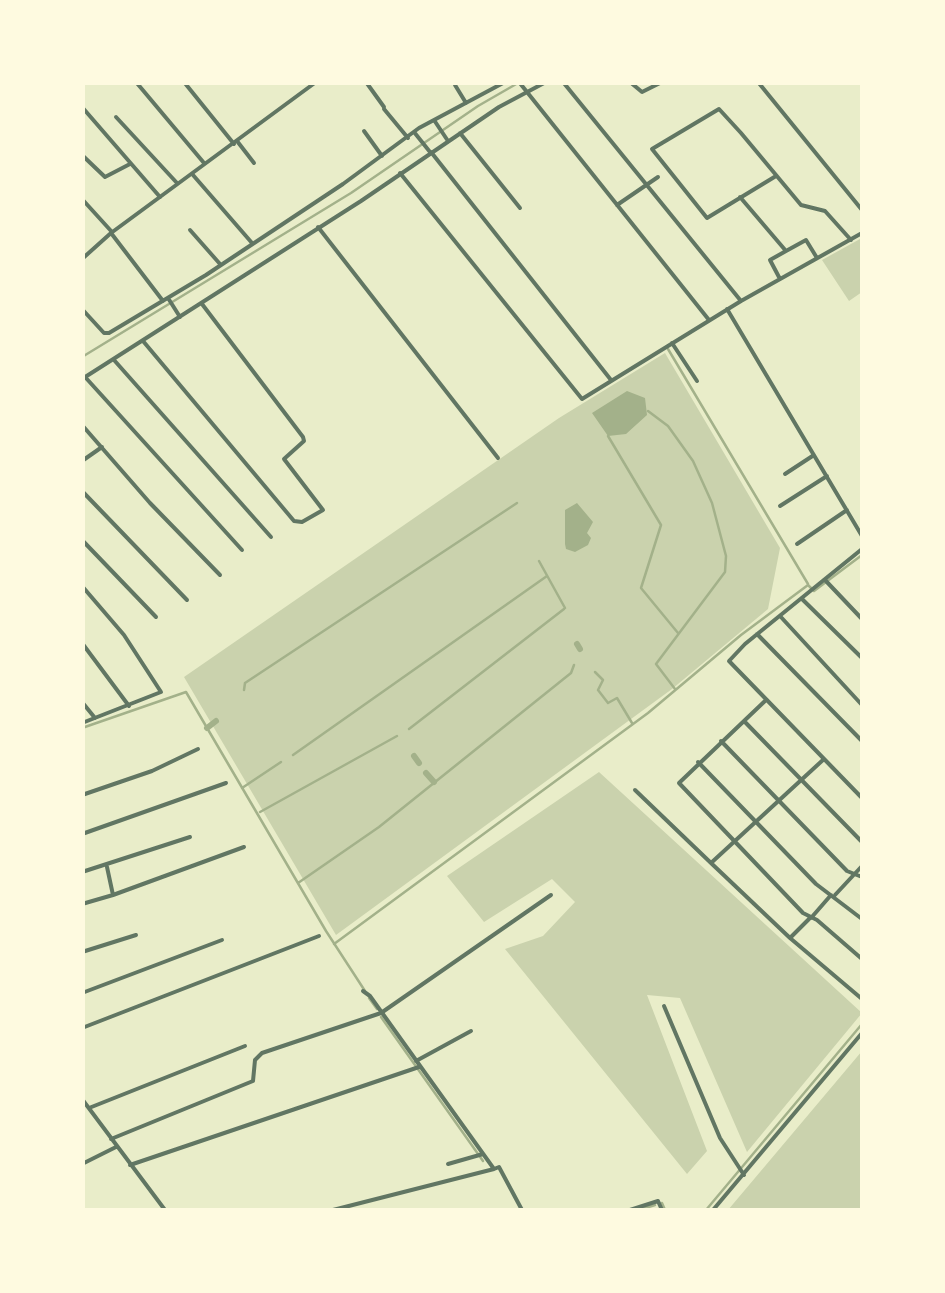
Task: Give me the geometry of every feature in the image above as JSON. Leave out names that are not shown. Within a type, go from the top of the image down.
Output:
[{"type":"street","points":[[136,82],[205,164]]},
{"type":"street","points":[[184,82],[254,163]]},
{"type":"street","points":[[366,82],[408,138]]},
{"type":"street","points":[[82,310],[107,334],[167,300],[408,138],[505,82]]},
{"type":"street","points":[[520,82],[709,320]]},
{"type":"street","points":[[242,550],[84,378],[448,141],[546,82]]},
{"type":"street","points":[[562,82],[741,300]]},
{"type":"street","points":[[630,82],[642,92],[662,82]]},
{"type":"street","points":[[758,82],[862,210]]},
{"type":"street","points":[[82,259],[111,232],[313,84]]},
{"type":"street","points":[[455,85],[466,103]]},
{"type":"street","points":[[82,106],[160,197]]},
{"type":"street","points":[[776,176],[711,218],[704,216],[652,148],[719,109],[776,176],[801,206],[824,211],[850,240]]},
{"type":"street","points":[[116,117],[178,184]]},
{"type":"street","points":[[434,122],[448,141]]},
{"type":"street","points":[[364,131],[382,156]]},
{"type":"street","points":[[415,134],[612,380]]},
{"type":"street","points":[[460,134],[520,208]]},
{"type":"street","points":[[82,155],[105,177],[131,163]]},
{"type":"street","points":[[192,173],[252,242]]},
{"type":"street","points":[[400,173],[580,399],[741,300],[862,233]]},
{"type":"street","points":[[617,205],[658,177]]},
{"type":"street","points":[[740,198],[786,251]]},
{"type":"street","points":[[82,199],[180,317]]},
{"type":"street","points":[[318,227],[498,458]]},
{"type":"street","points":[[190,230],[221,264]]},
{"type":"street","points":[[780,279],[770,260],[806,240],[817,258]]},
{"type":"street","points":[[143,341],[294,521],[302,522],[323,510],[284,460],[304,441],[303,437],[201,303]]},
{"type":"street","points":[[728,309],[861,531]]},
{"type":"street","points":[[672,343],[697,381]]},
{"type":"street","points":[[114,360],[272,537]]},
{"type":"street","points":[[82,425],[220,575]]},
{"type":"street","points":[[82,462],[102,447]]},
{"type":"street","points":[[784,474],[814,455]]},
{"type":"street","points":[[780,506],[826,476]]},
{"type":"street","points":[[82,491],[187,600]]},
{"type":"street","points":[[797,544],[847,510]]},
{"type":"street","points":[[82,540],[156,617]]},
{"type":"street","points":[[862,552],[728,661],[862,798]]},
{"type":"street","points":[[825,580],[862,619]]},
{"type":"street","points":[[82,586],[124,636],[160,692],[82,723]]},
{"type":"street","points":[[802,599],[862,658]]},
{"type":"street","points":[[780,616],[862,706]]},
{"type":"street","points":[[757,634],[862,741]]},
{"type":"street","points":[[82,643],[128,706]]},
{"type":"street","points":[[766,700],[679,783],[809,919],[818,920],[862,959]]},
{"type":"street","points":[[82,702],[95,718]]},
{"type":"street","points":[[744,721],[862,842]]},
{"type":"street","points":[[721,741],[847,871],[862,878]]},
{"type":"street","points":[[82,795],[198,749]]},
{"type":"street","points":[[711,863],[824,759]]},
{"type":"street","points":[[698,762],[832,896],[862,919]]},
{"type":"street","points":[[82,834],[226,783]]},
{"type":"street","points":[[635,790],[790,938],[862,998]]},
{"type":"street","points":[[82,872],[190,837]]},
{"type":"street","points":[[82,904],[244,848]]},
{"type":"street","points":[[106,865],[113,895]]},
{"type":"street","points":[[790,938],[862,866]]},
{"type":"street","points":[[111,1140],[253,1081],[255,1060],[262,1053],[381,1012],[551,895]]},
{"type":"street","points":[[82,952],[136,935]]},
{"type":"street","points":[[82,1028],[319,936]]},
{"type":"street","points":[[82,993],[222,940]]},
{"type":"street","points":[[363,992],[369,994],[480,1155],[494,1169]]},
{"type":"street","points":[[664,1006],[720,1138],[744,1174]]},
{"type":"street","points":[[130,1165],[417,1066],[471,1032]]},
{"type":"street","points":[[713,1210],[862,1033]]},
{"type":"street","points":[[89,1108],[245,1046]]},
{"type":"street","points":[[82,1099],[165,1210]]},
{"type":"street","points":[[82,1164],[116,1147]]},
{"type":"street","points":[[448,1164],[480,1155]]},
{"type":"street","points":[[333,1210],[499,1167],[522,1210]]},
{"type":"street","points":[[630,1210],[658,1201],[662,1210]]},
{"type":"shaded area","points":[[860,239],[862,292],[849,301],[822,260]]},
{"type":"shaded area","points":[[665,353],[780,548],[768,609],[672,689],[336,935],[184,677],[559,418]]},
{"type":"shaded area","points":[[627,391],[645,398],[647,415],[626,434],[608,436],[592,413]]},
{"type":"shaded area","points":[[577,503],[593,522],[587,533],[591,538],[588,545],[575,552],[566,549],[565,510]]},
{"type":"shaded area","points":[[599,772],[862,1013],[747,1152],[680,998],[647,995],[707,1151],[687,1174],[505,949],[543,936],[575,902],[552,879],[484,922],[447,876]]},
{"type":"shaded area","points":[[862,1051],[862,1210],[728,1210]]},
{"type":"waterway","points":[[82,357],[351,193],[518,83]]},
{"type":"waterway","points":[[668,349],[808,584]]},
{"type":"waterway","points":[[648,411],[668,426],[693,461],[712,503],[726,556],[725,572],[656,664],[675,689]]},
{"type":"waterway","points":[[608,436],[661,525],[641,588],[678,633]]},
{"type":"waterway","points":[[244,690],[245,683],[517,503]]},
{"type":"waterway","points":[[334,944],[648,713],[808,585],[814,591],[862,555]]},
{"type":"waterway","points":[[539,561],[565,608]]},
{"type":"waterway","points":[[293,755],[547,576]]},
{"type":"waterway","points":[[409,729],[564,609]]},
{"type":"waterway","points":[[577,644],[580,649]]},
{"type":"waterway","points":[[298,883],[379,827],[571,673],[574,665]]},
{"type":"waterway","points":[[595,672],[603,680],[598,690],[608,703],[617,698],[632,723]]},
{"type":"waterway","points":[[82,728],[186,692],[365,991]]},
{"type":"waterway","points":[[207,728],[216,721]]},
{"type":"waterway","points":[[260,812],[397,736]]},
{"type":"waterway","points":[[414,756],[419,763]]},
{"type":"waterway","points":[[242,788],[281,762]]},
{"type":"waterway","points":[[426,773],[434,782]]},
{"type":"waterway","points":[[369,998],[377,1009]]},
{"type":"waterway","points":[[381,1017],[483,1161]]},
{"type":"waterway","points":[[706,1210],[862,1024]]},
{"type":"waterway","points":[[662,1203],[665,1210]]},
{"type":"waterway","points":[[639,1210],[655,1205]]}]
